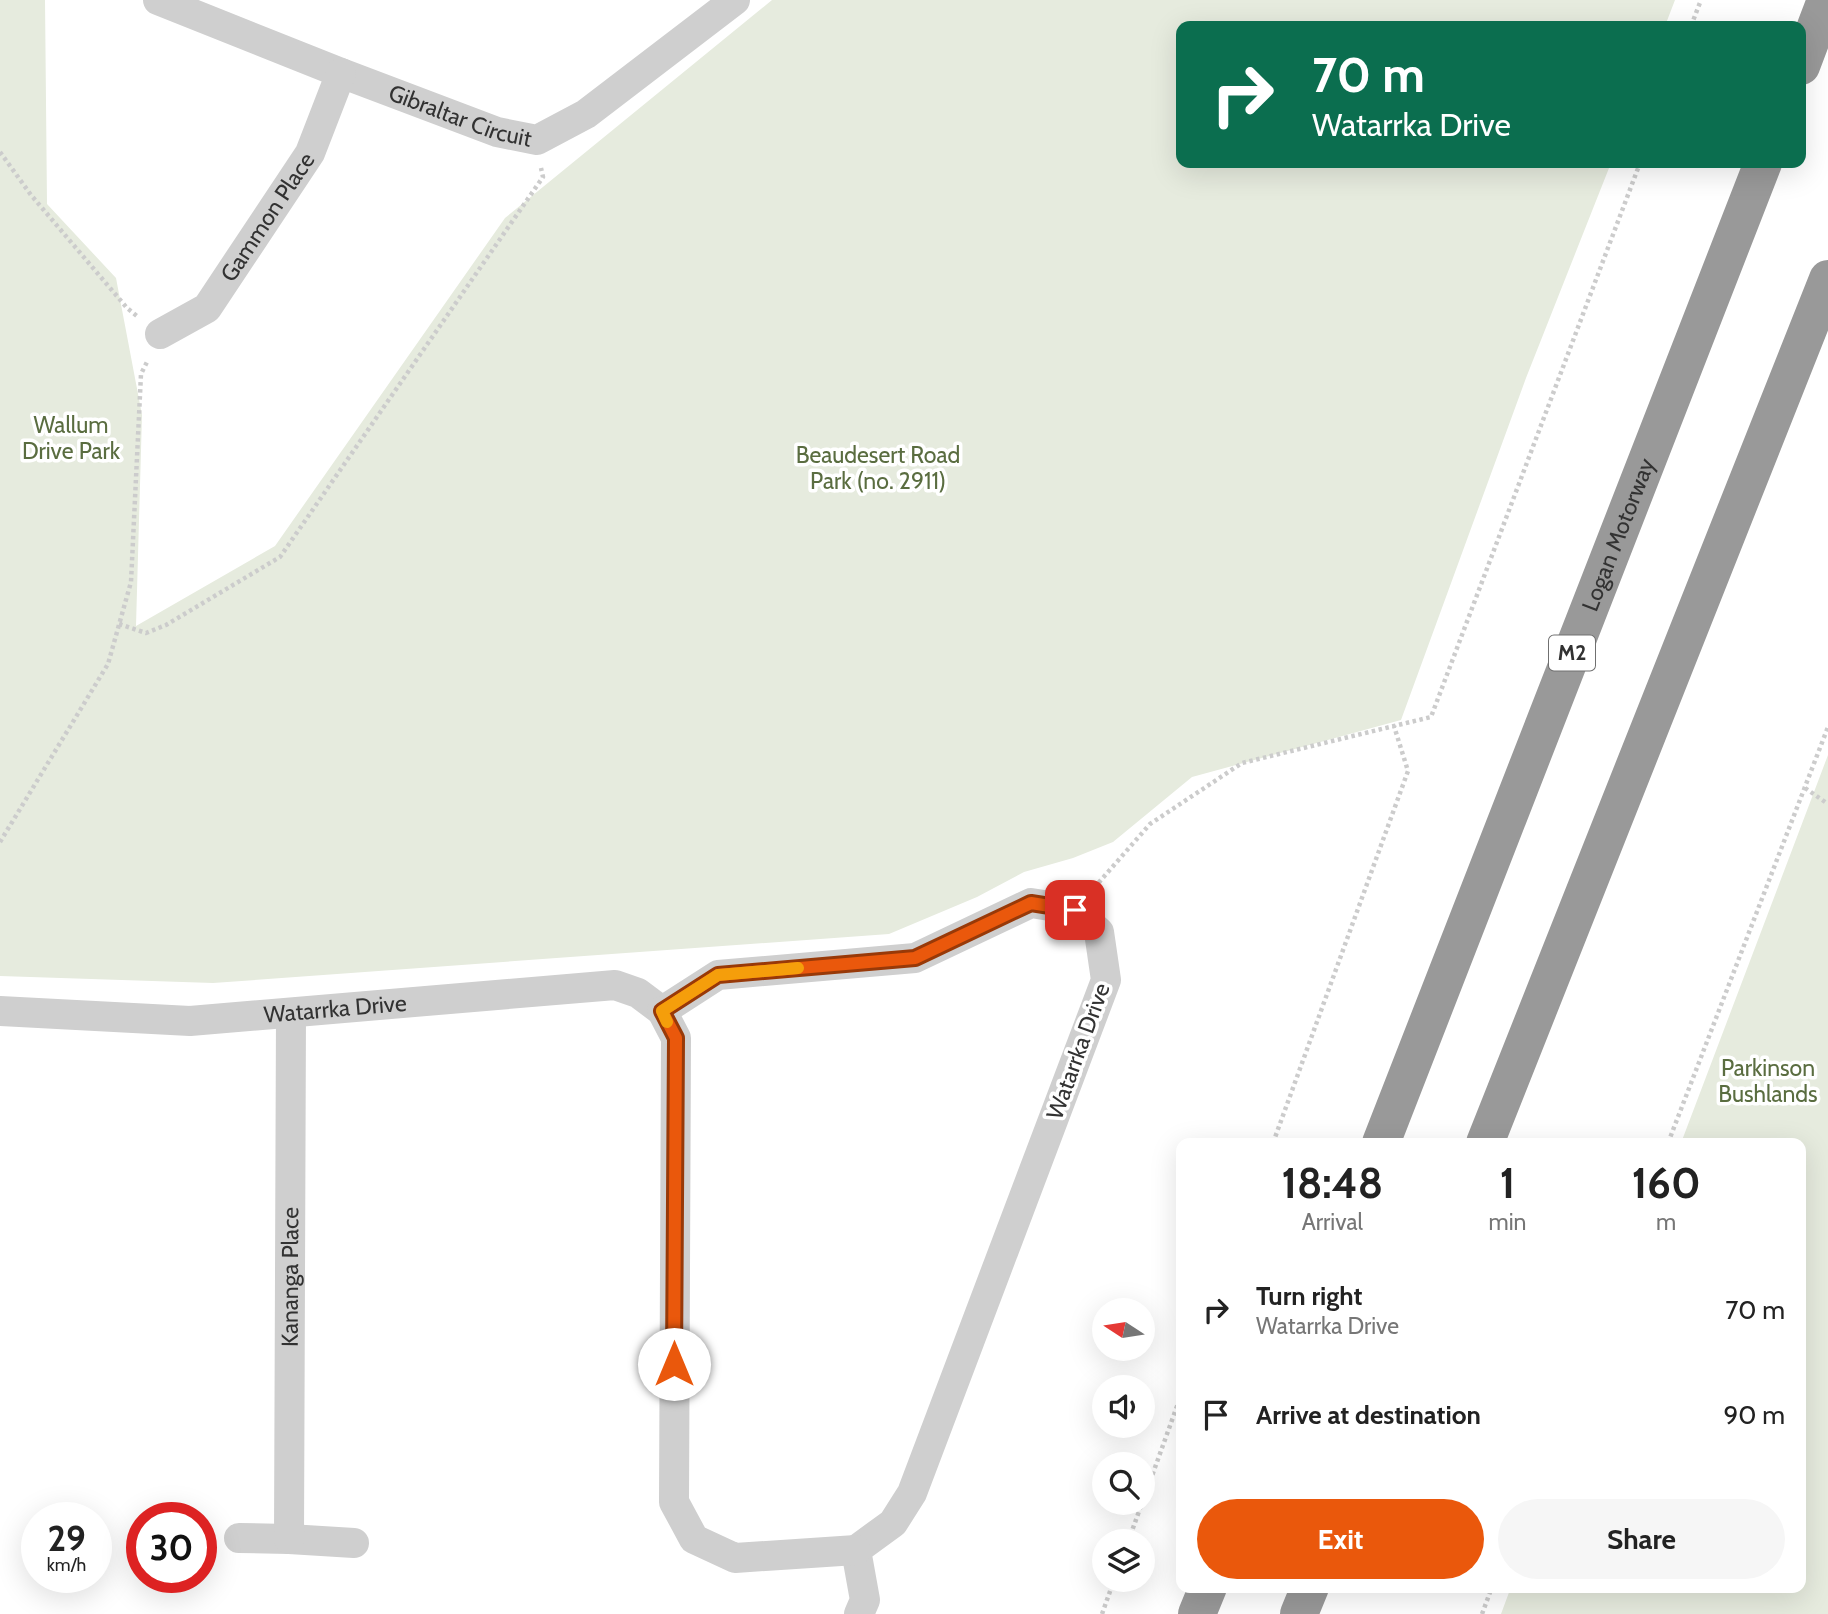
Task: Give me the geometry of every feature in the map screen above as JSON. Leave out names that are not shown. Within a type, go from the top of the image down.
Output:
[{"type":"highway","points":[[1806,53],[1826,0]]},
{"type":"highway","name":"Logan Motorway","points":[[1383,1138],[1761,168]]},
{"type":"highway","points":[[1487,1138],[1828,279]]},
{"type":"highway","points":[[1197,1614],[1206,1593]]},
{"type":"highway","points":[[1299,1614],[1308,1593]]},
{"type":"street","name":"Gibraltar Circuit","points":[[158,0],[497,132],[537,140],[586,114],[735,0]]},
{"type":"street","name":"Gammon Place","points":[[160,334],[207,308],[310,153],[341,73]]},
{"type":"street","points":[[859,1614],[865,1600],[856,1550],[735,1558],[694,1539],[674,1502],[676,1038],[662,1011],[718,975],[915,958],[1031,903],[1075,910]]},
{"type":"street","name":"Watarrka Drive","points":[[856,1550],[893,1523],[912,1493],[1106,980],[1099,932],[1075,910]]},
{"type":"street","name":"Watarrka Drive","points":[[0,1011],[190,1021],[615,985],[638,993],[662,1011]]},
{"type":"street","name":"Kananga Place","points":[[289,1539],[291,1013]]},
{"type":"street","points":[[239,1538],[354,1543]]},
{"type":"path","points":[[1693,21],[1701,0]]},
{"type":"path","points":[[119,624],[145,633],[166,625],[280,557],[543,177],[537,140]]},
{"type":"path","points":[[0,152],[31,195],[127,308],[160,334],[141,374],[131,582],[108,664],[0,842]]},
{"type":"path","points":[[1075,910],[1150,824],[1241,763],[1431,717],[1638,168]]},
{"type":"path","points":[[1275,1138],[1408,771],[1394,726]]},
{"type":"path","points":[[1670,1138],[1828,727]]},
{"type":"path","points":[[1805,788],[1828,804]]},
{"type":"path","points":[[1155,1466],[1176,1409]]},
{"type":"path","points":[[1102,1614],[1110,1592]]},
{"type":"path","points":[[1482,1614],[1490,1593]]},
{"type":"green space","name":"Beaudesert Road Park (no. 2911)","points":[[0,0],[45,0],[47,204],[116,278],[142,415],[136,626],[275,546],[505,218],[772,0],[1675,0],[1667,21],[1176,21],[1176,168],[1609,168],[1526,378],[1401,720],[1192,777],[1113,842],[1073,858],[1024,872],[977,897],[889,934],[213,983],[0,976]]},
{"type":"green space","name":"Parkinson Bushlands","points":[[1828,755],[1828,1614],[1501,1614],[1509,1593],[1806,1593],[1806,1138],[1683,1138]]},
{"type":"slow traffic","points":[[667,1022],[662,1011],[718,975],[798,968]]},
{"type":"route","points":[[674,1364],[676,1038],[662,1011],[718,975],[915,958],[1031,903],[1075,910]]},
{"type":"park label","name":"Wallum Drive Park","points":[[71,438]]}]
